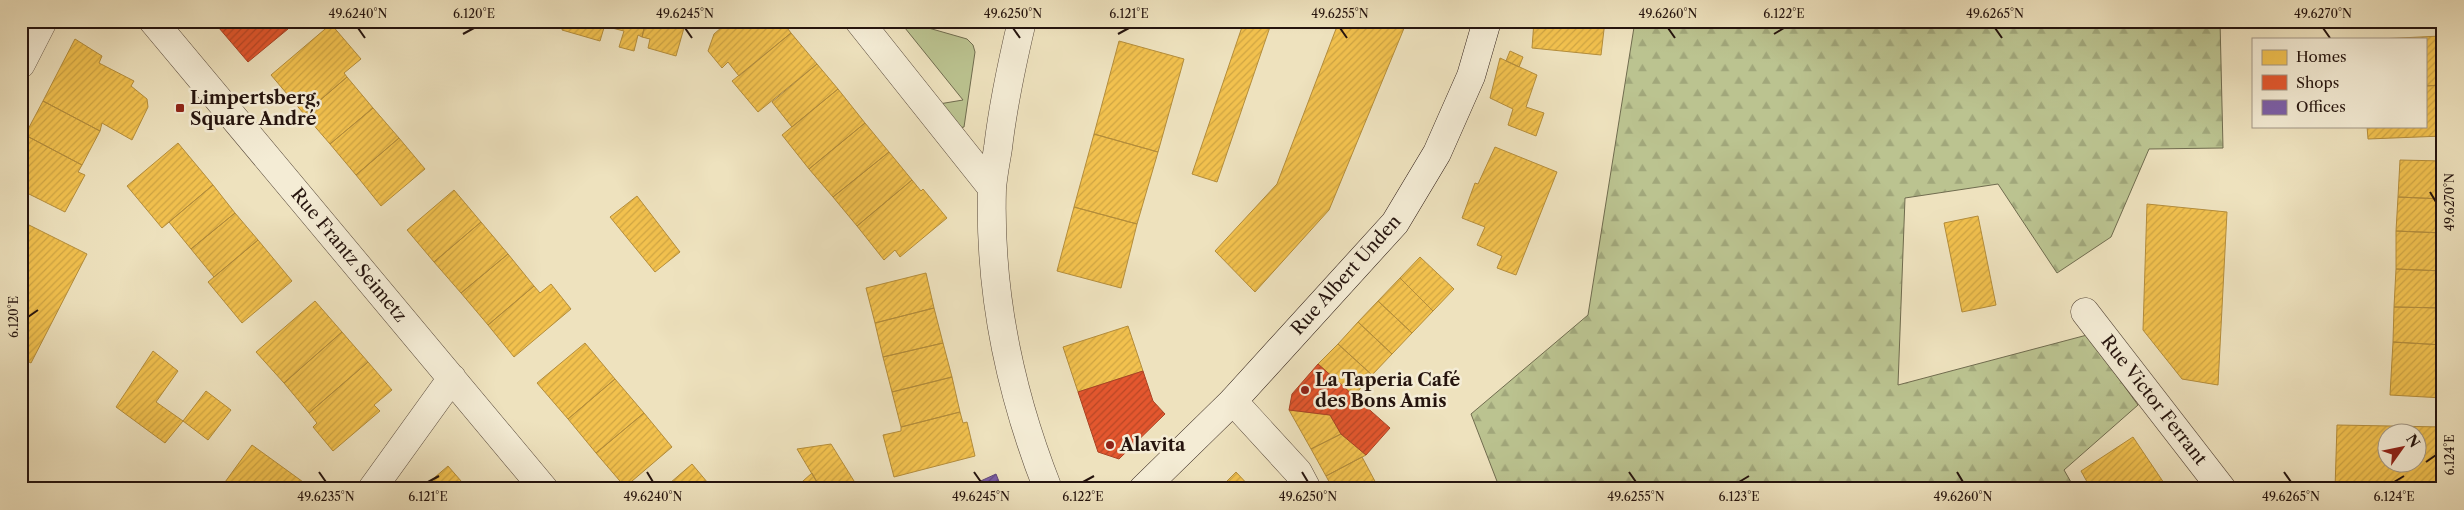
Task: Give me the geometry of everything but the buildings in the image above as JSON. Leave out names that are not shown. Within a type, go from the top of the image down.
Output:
[{"type":"street","points":[[21,64],[43,21]]},
{"type":"street","name":"Rue Frantz Seimetz","points":[[154,21],[544,489]]},
{"type":"street","points":[[859,21],[992,188]]},
{"type":"street","points":[[1022,21],[1004,98],[992,188],[994,271],[1008,365],[1028,439],[1048,489]]},
{"type":"street","name":"Rue Albert Unden","points":[[1143,489],[1233,401],[1396,223],[1437,154],[1471,76],[1487,21]]},
{"type":"street","name":"Rue Victor Ferrant","points":[[2085,312],[2222,489]]},
{"type":"street","points":[[372,489],[452,378]]},
{"type":"street","points":[[1233,401],[1298,472],[1307,489]]},
{"type":"green space","points":[[872,21],[904,21],[967,39],[973,45],[975,52],[964,127],[959,128],[939,104],[963,100],[905,28],[875,25]]},
{"type":"green space","points":[[1635,21],[2220,21],[2223,148],[2149,149],[2111,237],[2057,273],[1998,184],[1905,198],[1898,385],[2087,335],[2138,405],[2064,470],[2075,489],[1500,489],[1471,414],[1588,315]]},
{"type":"place","name":"Limpertsberg, Square André","points":[[180,108]]},
{"type":"place","name":"La Taperia Café des Bons Amis","points":[[1305,390]]},
{"type":"place","name":"Alavita","points":[[1110,445]]}]
